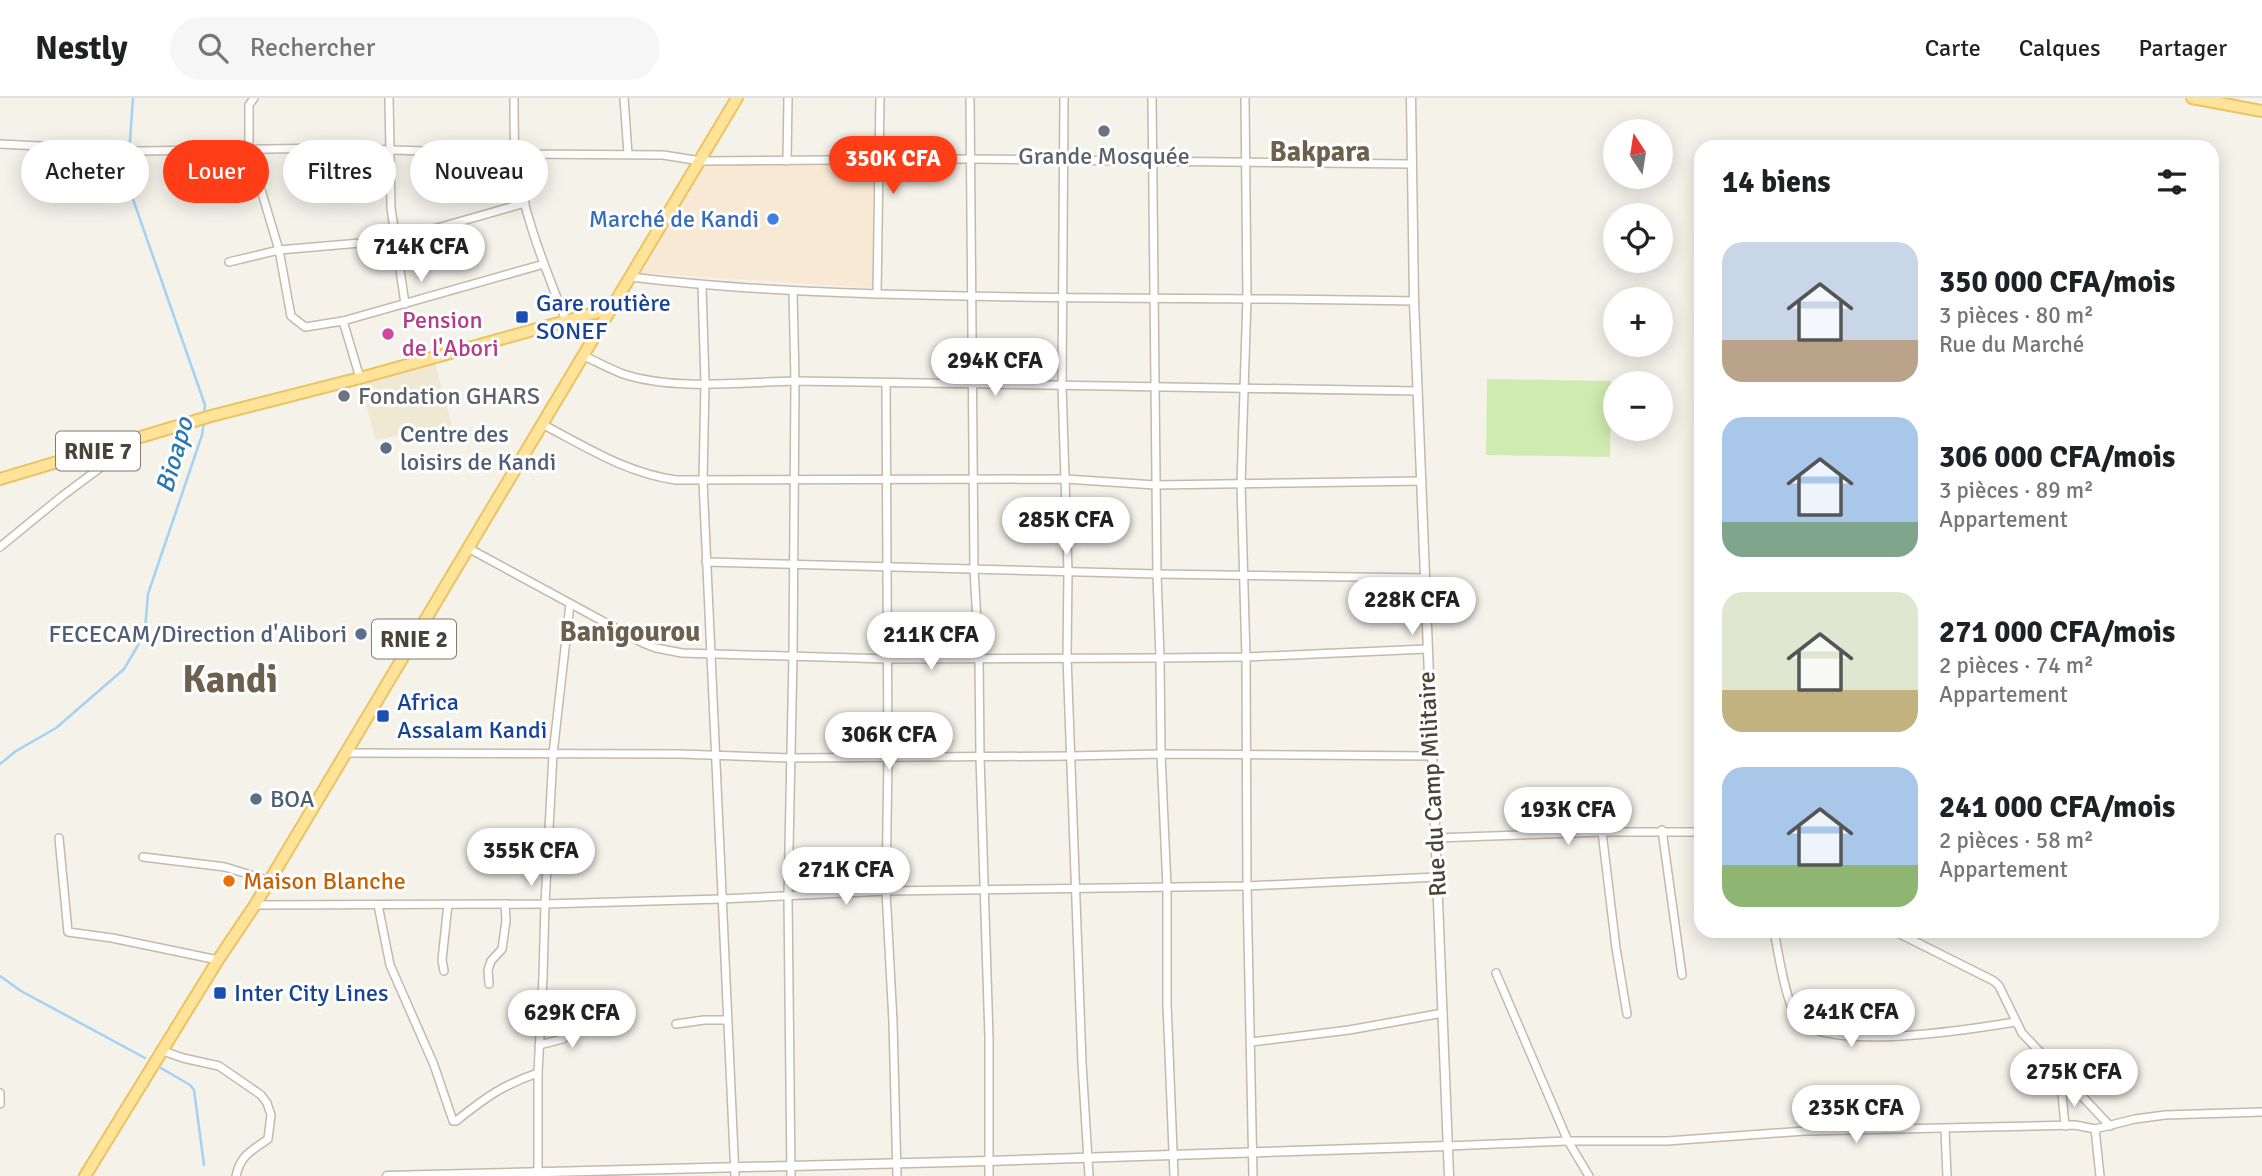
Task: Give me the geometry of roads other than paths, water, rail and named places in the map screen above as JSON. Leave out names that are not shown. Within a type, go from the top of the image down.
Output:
[{"type":"main road","name":"RNIE 2","points":[[85,1176],[270,881],[737,98]]},
{"type":"main road","points":[[2192,98],[2262,110]]},
{"type":"main road","points":[[2228,98],[2262,110]]},
{"type":"main road","name":"RNIE 7","points":[[0,480],[211,416],[612,308]]},
{"type":"street","points":[[249,140],[249,104],[254,98]]},
{"type":"street","points":[[389,98],[389,140]]},
{"type":"street","points":[[514,98],[515,140]]},
{"type":"street","points":[[624,98],[628,154]]},
{"type":"street","points":[[787,161],[788,98]]},
{"type":"street","points":[[877,294],[880,98]]},
{"type":"street","points":[[970,98],[974,569],[979,657],[989,1037],[989,1176]]},
{"type":"street","points":[[1064,98],[1062,386],[1068,571],[1067,657],[1082,1063],[1089,1176]]},
{"type":"street","points":[[1152,98],[1153,387],[1161,754],[1167,887],[1167,1003],[1174,1176]]},
{"type":"street","points":[[1245,98],[1247,298],[1241,484],[1253,1176]]},
{"type":"street","name":"Rue du Camp Militaire","points":[[1411,98],[1413,301],[1449,1176]]},
{"type":"street","points":[[0,144],[163,151]]},
{"type":"street","points":[[548,154],[628,154],[701,161],[971,159],[1411,164]]},
{"type":"street","points":[[265,203],[279,250],[291,316],[305,327],[343,321],[544,264]]},
{"type":"street","points":[[393,203],[405,304]]},
{"type":"street","points":[[229,262],[279,250],[395,240],[525,203],[566,321]]},
{"type":"street","points":[[631,277],[702,286],[972,297],[1413,301]]},
{"type":"street","points":[[702,286],[706,562],[735,1172]]},
{"type":"street","points":[[791,1176],[788,896],[793,656],[793,291]]},
{"type":"street","points":[[343,321],[359,378]]},
{"type":"street","points":[[584,356],[623,374],[643,379],[705,383],[795,381],[1418,391]]},
{"type":"street","points":[[886,383],[886,891],[897,1176]]},
{"type":"street","points":[[542,424],[611,462],[645,474],[676,480],[1066,479],[1155,485],[1422,481]]},
{"type":"street","points":[[0,547],[139,439]]},
{"type":"street","points":[[468,548],[656,649],[682,653],[888,659],[1160,658],[1426,649]]},
{"type":"street","points":[[706,562],[1424,578]]},
{"type":"street","points":[[538,1174],[539,1045],[553,754],[570,604]]},
{"type":"street","points":[[346,753],[716,755],[791,758],[1161,754],[1432,756]]},
{"type":"street","points":[[1662,831],[1682,975]]},
{"type":"street","points":[[1602,832],[1627,1014]]},
{"type":"street","points":[[1436,838],[1694,832]]},
{"type":"street","points":[[59,838],[68,932],[112,938],[218,960]]},
{"type":"street","points":[[143,857],[225,867],[270,881]]},
{"type":"street","points":[[255,905],[545,904],[721,900],[886,891],[1247,886],[1437,877]]},
{"type":"street","points":[[444,971],[442,960],[447,904]]},
{"type":"street","points":[[489,984],[488,970],[491,961],[502,949],[506,921],[505,904]]},
{"type":"street","points":[[377,905],[390,965],[434,1065],[453,1121],[493,1092],[538,1073]]},
{"type":"street","points":[[1776,938],[1793,1010],[1803,1024],[1814,1030],[1846,1034],[1941,1034],[2015,1022]]},
{"type":"street","points":[[1908,938],[1994,981],[1999,986],[2021,1033],[2109,1126]]},
{"type":"street","points":[[1496,974],[1569,1141],[1589,1176]]},
{"type":"street","points":[[1251,1042],[1349,1030],[1443,1013]]},
{"type":"street","points":[[539,1045],[563,1039],[581,1018]]},
{"type":"street","points":[[676,1024],[727,1020]]},
{"type":"street","points":[[163,1051],[225,1068],[261,1094],[267,1103],[272,1122],[268,1139],[247,1153],[236,1176]]},
{"type":"street","points":[[2060,1073],[2065,1126]]},
{"type":"street","points":[[0,1093],[0,1104]]},
{"type":"street","points":[[387,1176],[735,1172],[791,1165],[1252,1153],[1569,1141],[1667,1141],[1805,1131],[1945,1130],[2075,1125],[2095,1129],[2165,1115],[2262,1112]]},
{"type":"street","points":[[2095,1129],[2100,1176]]},
{"type":"street","points":[[1945,1130],[1947,1176]]},
{"type":"waterway","name":"Bioapo","points":[[133,98],[127,182],[205,405],[204,414]]},
{"type":"waterway","name":"Bioapo","points":[[0,764],[16,751],[56,728],[124,669],[145,629],[148,594],[202,435],[204,421]]},
{"type":"waterway","points":[[0,976],[21,991],[145,1058]]},
{"type":"waterway","points":[[161,1068],[194,1090],[204,1165]]},
{"type":"place","name":"Grande Mosquée","points":[[1104,131]]},
{"type":"place","name":"Marché de Kandi","points":[[773,219]]},
{"type":"place","name":"Gare routière SONEF","points":[[522,317]]},
{"type":"place","name":"Pension de l'Abori","points":[[388,334]]},
{"type":"place","name":"Fondation GHARS","points":[[344,396]]},
{"type":"place","name":"Centre des loisirs de Kandi","points":[[386,448]]},
{"type":"place","name":"FECECAM/Direction d'Alibori","points":[[361,634]]},
{"type":"place","name":"Africa Assalam Kandi","points":[[383,716]]},
{"type":"place","name":"BOA","points":[[256,799]]},
{"type":"place","name":"Maison Blanche","points":[[229,881]]},
{"type":"place","name":"Inter City Lines","points":[[220,993]]},
{"type":"district","name":"Bakpara","points":[[1320,151]]},
{"type":"district","name":"Banigourou","points":[[630,631]]},
{"type":"district","name":"Kandi","points":[[230,679]]}]
